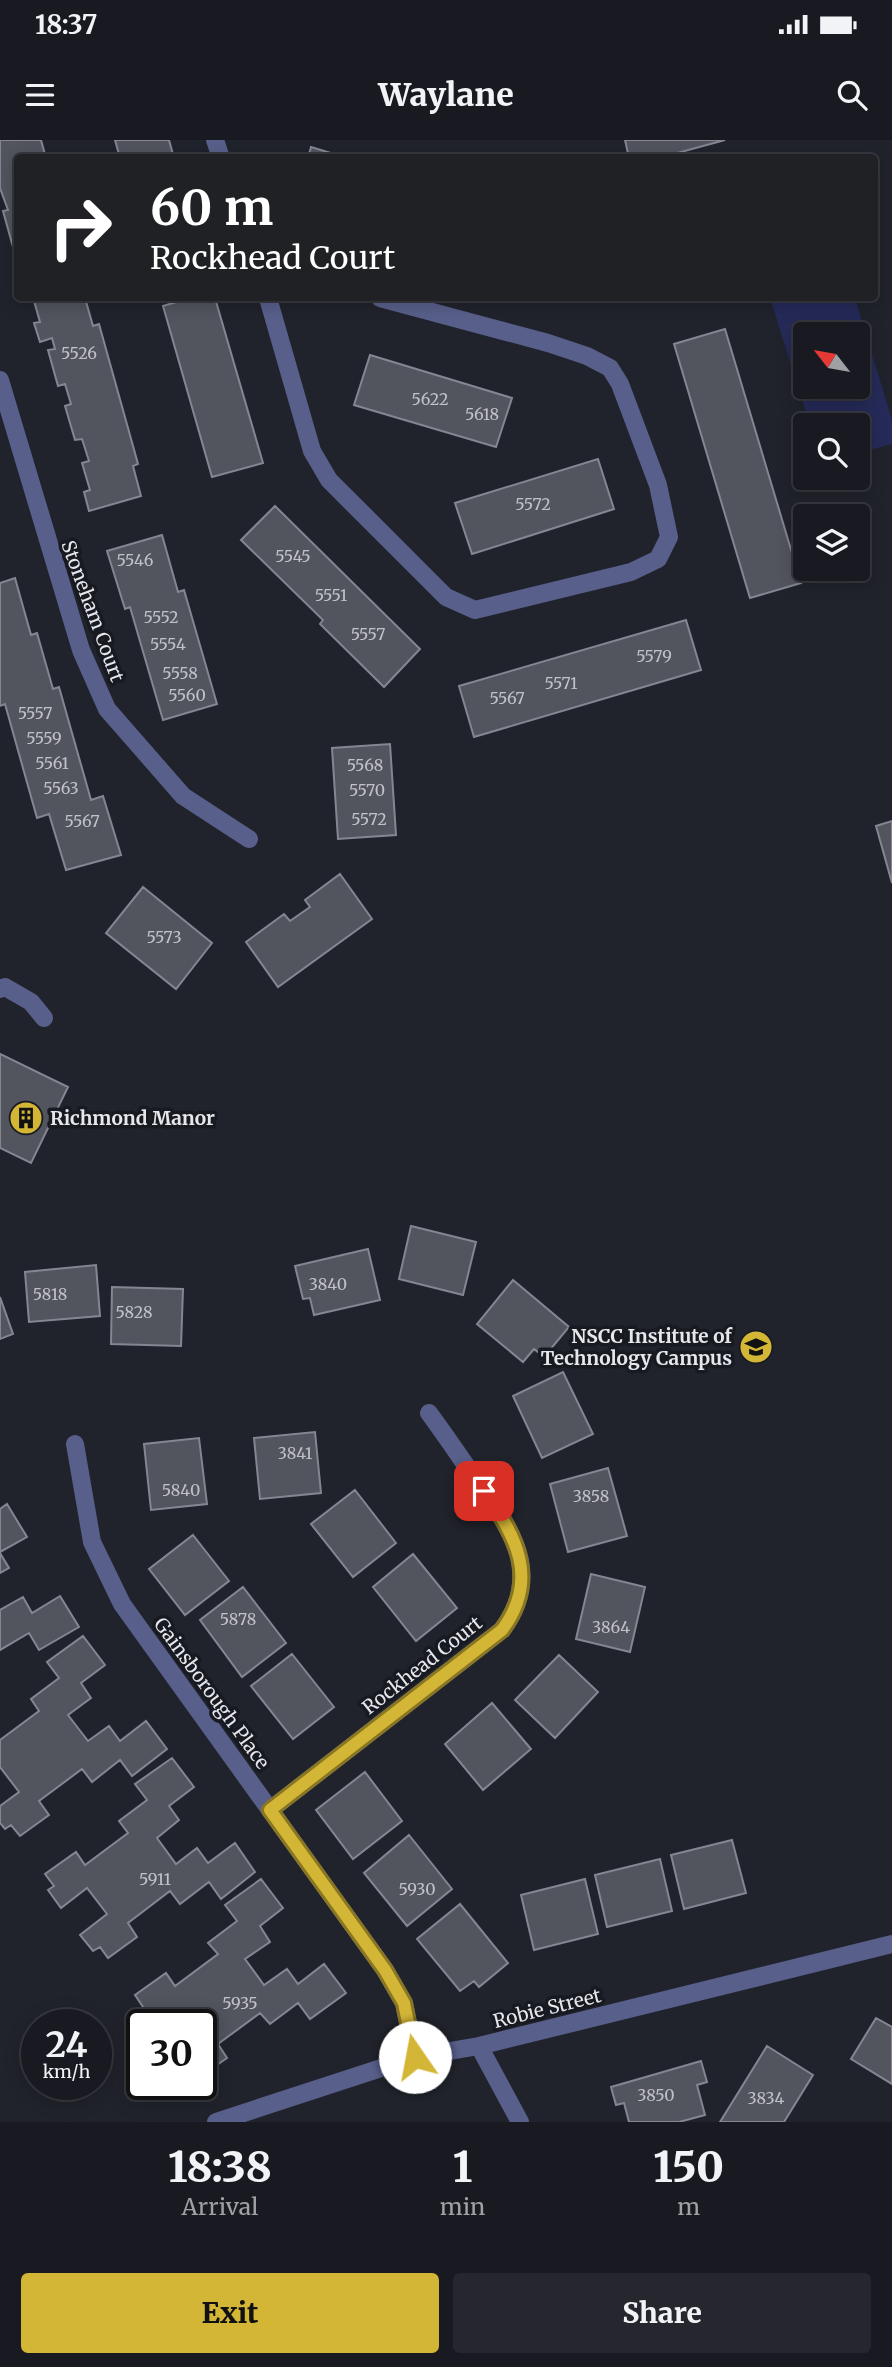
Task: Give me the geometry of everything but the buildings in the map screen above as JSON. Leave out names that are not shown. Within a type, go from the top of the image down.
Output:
[{"type":"street","points":[[269,301],[312,451],[329,480],[446,597],[475,610],[631,572],[658,559],[669,537],[658,485],[620,384],[610,368],[561,347],[391,301]]},
{"type":"street","name":"Stoneham Court","points":[[0,380],[8,438],[81,650],[107,709],[183,796],[249,839]]},
{"type":"street","points":[[0,989],[5,987],[31,1002],[44,1018]]},
{"type":"street","name":"Rockhead Court","points":[[270,1810],[502,1630],[520,1597],[520,1559],[512,1530],[429,1413]]},
{"type":"street","name":"Gainsborough Place","points":[[75,1444],[92,1542],[121,1604],[385,1970],[404,2003],[415,2057]]},
{"type":"street","name":"Robie Street","points":[[216,2122],[415,2057],[479,2046],[892,1944]]},
{"type":"street","points":[[479,2046],[520,2122]]},
{"type":"shaded area","points":[[771,301],[856,301],[862,322],[793,322],[793,371]]},
{"type":"shaded area","points":[[870,347],[892,420],[892,444],[870,450],[870,413],[806,413],[802,399],[870,399]]},
{"type":"place","name":"Richmond Manor","points":[[26,1118]]},
{"type":"place","name":"NSCC Institute of Technology Campus","points":[[756,1347]]},
{"type":"route","points":[[415,2057],[404,2003],[385,1970],[270,1810],[502,1630],[512,1617],[520,1597],[520,1559],[512,1530],[484,1491]]}]
